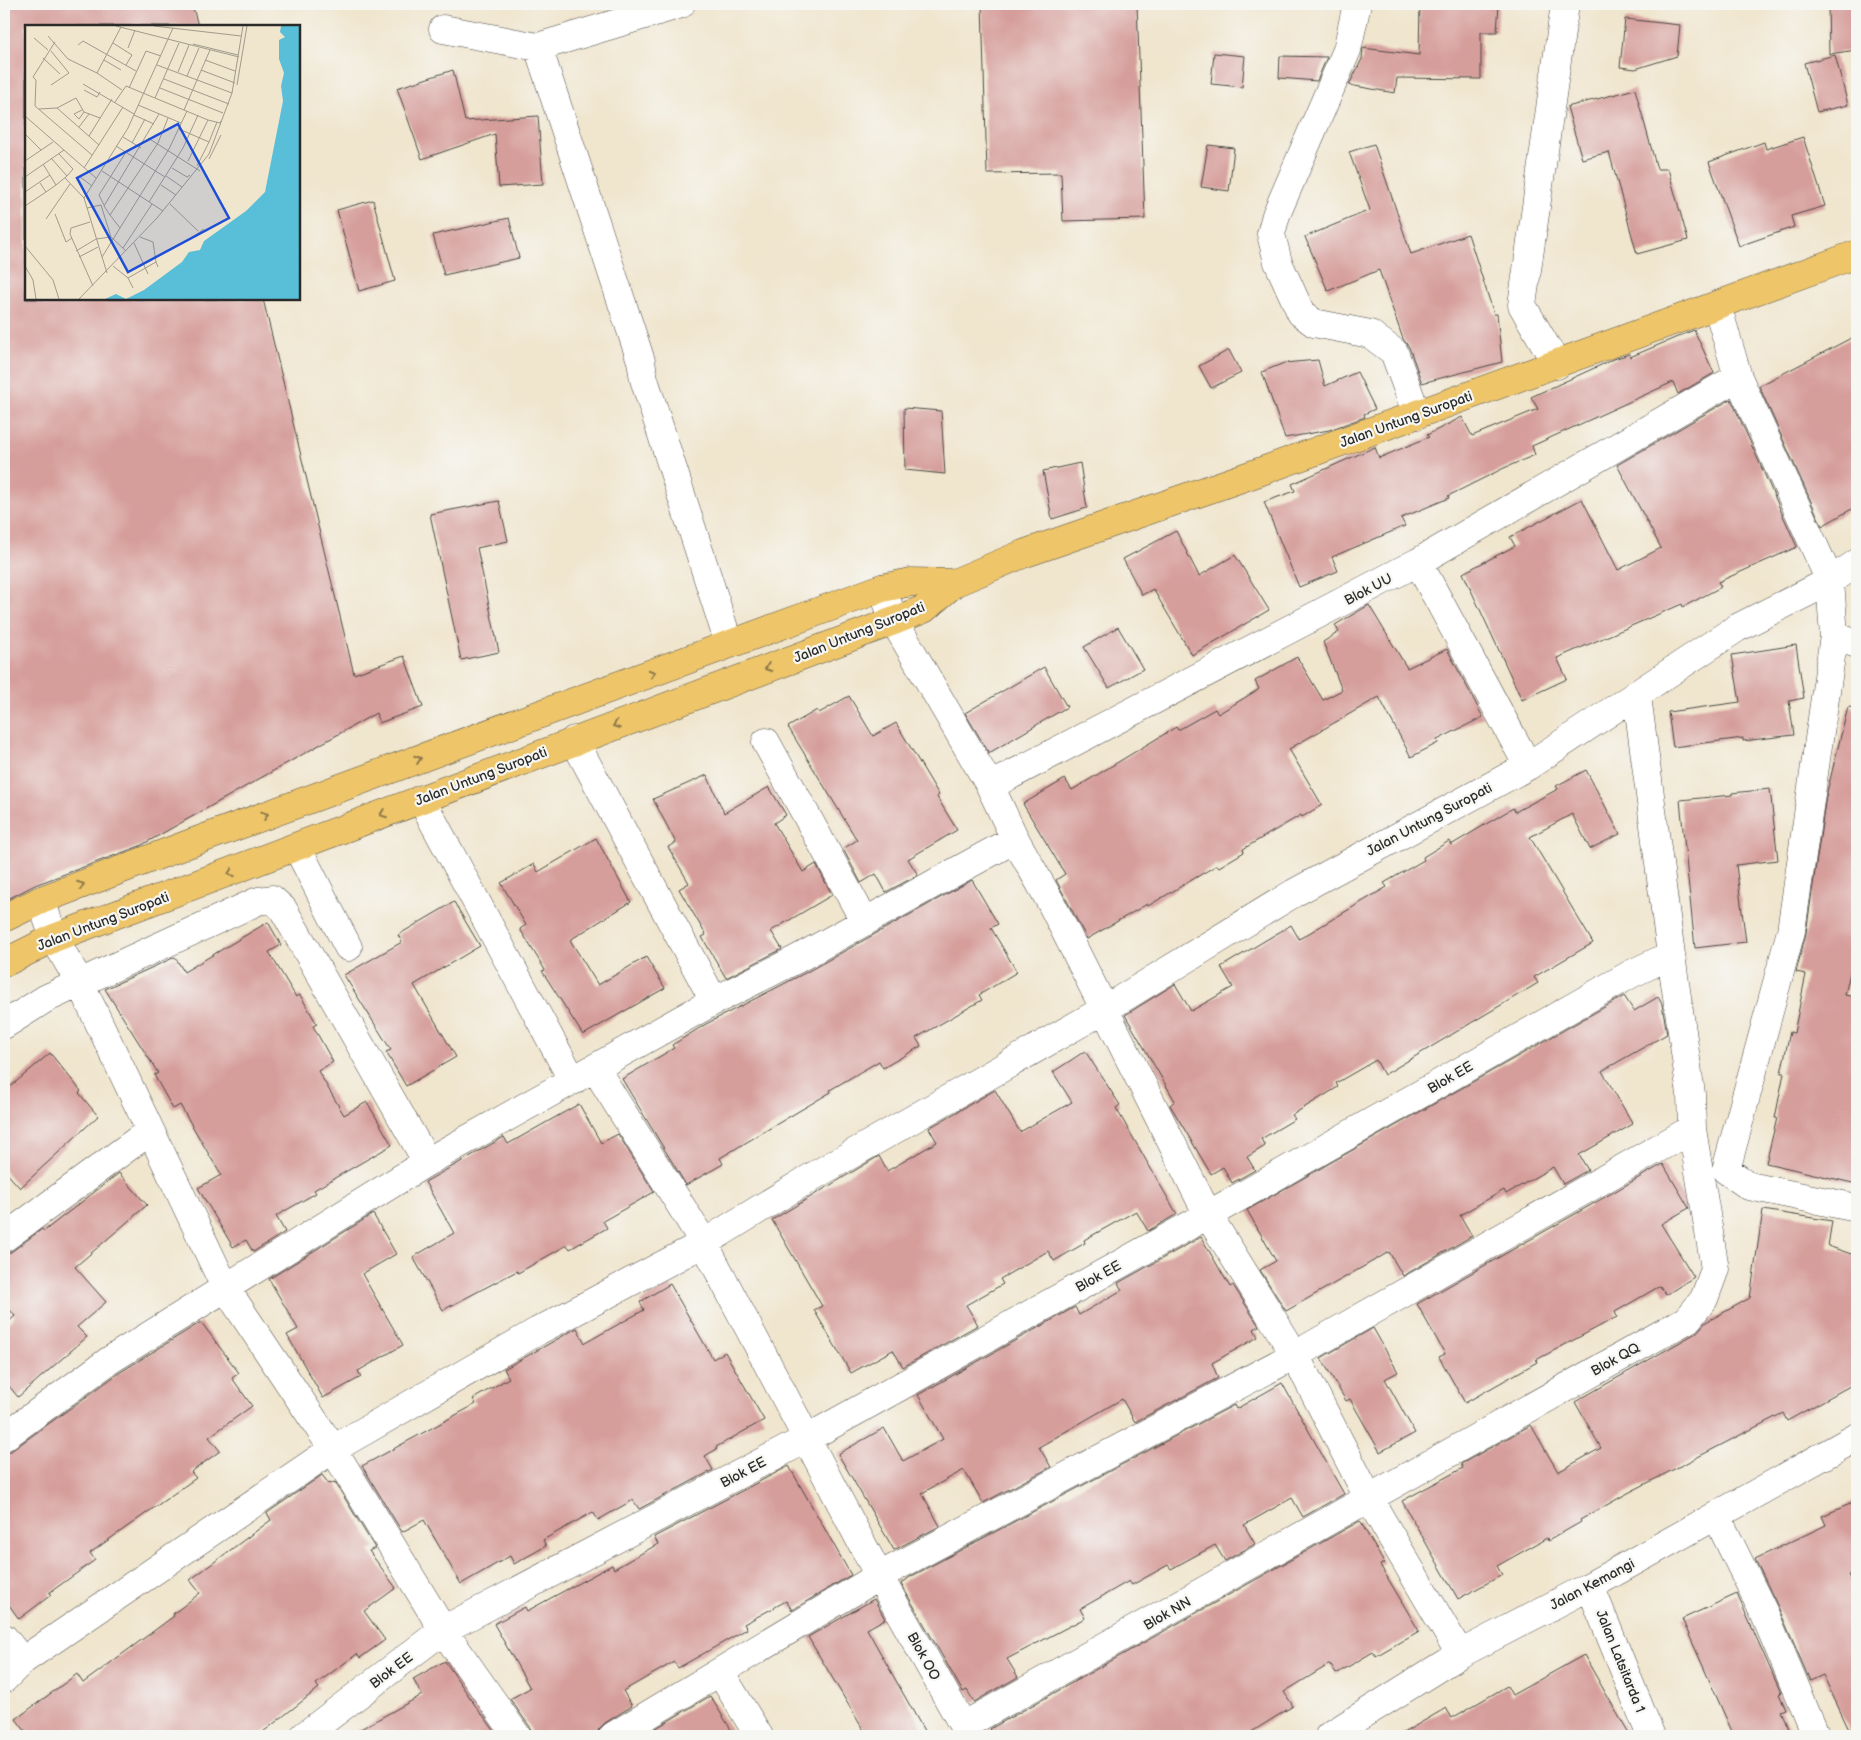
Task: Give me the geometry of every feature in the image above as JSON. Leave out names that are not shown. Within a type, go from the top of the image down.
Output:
[{"type":"main road","name":"Jalan Untung Suropati","points":[[4,963],[54,938],[574,740],[894,622],[924,609],[954,583],[1024,554],[1557,365],[1857,254]]},
{"type":"main road","name":"Jalan Untung Suropati","points":[[4,918],[40,900],[363,778],[882,588],[910,582],[954,583]]},
{"type":"street","points":[[443,29],[538,47],[681,4]]},
{"type":"street","points":[[1357,4],[1348,50],[1276,215],[1271,234],[1278,262],[1301,313],[1314,322],[1370,334],[1394,352],[1417,415]]},
{"type":"street","points":[[1557,365],[1522,306],[1565,4]]},
{"type":"street","points":[[538,47],[641,361],[644,380],[729,644]]},
{"type":"street","points":[[1717,305],[1738,378],[1830,581],[1846,640],[1791,931],[1726,1170]]},
{"type":"street","name":"Blok UU","points":[[990,786],[1418,562],[1738,378]]},
{"type":"street","points":[[1418,562],[1528,766]]},
{"type":"street","name":"Jalan Untung Suropati","points":[[13,1670],[333,1449],[538,1331],[704,1243],[810,1178],[1104,1009],[1294,893],[1528,766],[1637,696],[1737,628],[1830,581],[1857,563]]},
{"type":"street","points":[[882,588],[894,622],[990,786],[1015,839],[1050,901],[1208,1215],[1295,1355],[1368,1497],[1460,1654]]},
{"type":"street","points":[[1637,696],[1672,955]]},
{"type":"street","points":[[574,740],[714,1001]]},
{"type":"street","points":[[766,742],[865,922]]},
{"type":"street","name":"Blok OO","points":[[421,799],[584,1075],[704,1243],[879,1576],[966,1731]]},
{"type":"street","points":[[4,1437],[110,1360],[427,1162],[714,1001],[865,922],[1015,839]]},
{"type":"street","points":[[297,847],[348,947]]},
{"type":"street","points":[[4,1025],[45,999],[258,901],[272,899],[283,909],[427,1162]]},
{"type":"street","points":[[40,900],[54,938],[80,983],[225,1287],[333,1449],[443,1630],[517,1736]]},
{"type":"street","name":"Blok QQ","points":[[1368,1497],[1688,1318],[1704,1299],[1715,1269],[1692,1130],[1691,1094],[1672,955]]},
{"type":"street","name":"Blok EE","points":[[304,1736],[443,1630],[806,1439],[1208,1215],[1631,974],[1672,955]]},
{"type":"street","points":[[613,1736],[879,1576],[1295,1355],[1692,1130],[1714,1160],[1749,1186],[1857,1208]]},
{"type":"street","points":[[4,1238],[150,1131]]},
{"type":"street","name":"Jalan Kemangi","points":[[1329,1736],[1460,1654],[1590,1586],[1857,1437]]},
{"type":"street","name":"Blok NN","points":[[966,1731],[1164,1614],[1368,1497]]},
{"type":"street","points":[[1716,1515],[1766,1615],[1816,1736]]},
{"type":"street","name":"Jalan Latsitarda 1","points":[[1590,1586],[1651,1736]]},
{"type":"street","points":[[4,1638],[13,1670]]},
{"type":"street","points":[[720,1672],[758,1736]]},
{"type":"building","points":[[22,4],[192,4],[198,25],[25,25],[25,300],[263,300],[354,674],[404,656],[423,707],[379,723],[376,713],[140,846],[35,885],[4,901],[4,6]]},
{"type":"building","points":[[982,4],[1137,4],[1145,219],[1063,221],[1061,173],[987,174]]},
{"type":"building","points":[[1420,4],[1499,4],[1497,32],[1481,32],[1481,79],[1397,78],[1395,93],[1349,85],[1362,59],[1363,48],[1419,55]]},
{"type":"building","points":[[1828,4],[1857,4],[1857,50],[1829,54]]},
{"type":"building","points":[[1625,19],[1680,25],[1677,56],[1635,69],[1620,67]]},
{"type":"building","points":[[1214,53],[1245,56],[1242,87],[1211,84]]},
{"type":"building","points":[[1835,55],[1848,105],[1817,112],[1804,63]]},
{"type":"building","points":[[1280,56],[1327,57],[1317,81],[1279,78]]},
{"type":"building","points":[[453,70],[465,121],[538,116],[543,184],[499,187],[495,134],[422,159],[397,88]]},
{"type":"building","points":[[1635,89],[1657,169],[1668,169],[1688,240],[1637,254],[1609,152],[1582,159],[1567,107]]},
{"type":"building","points":[[1803,137],[1825,206],[1791,216],[1794,227],[1739,246],[1709,162],[1764,142],[1766,149]]},
{"type":"building","points":[[1374,144],[1411,254],[1468,234],[1494,314],[1497,314],[1502,362],[1422,383],[1409,347],[1403,339],[1379,270],[1328,291],[1305,237],[1370,210],[1349,152]]},
{"type":"building","points":[[1208,145],[1234,148],[1229,191],[1201,187]]},
{"type":"building","points":[[373,200],[395,281],[359,291],[337,210]]},
{"type":"building","points":[[509,218],[519,258],[444,275],[433,235]]},
{"type":"building","points":[[1694,330],[1714,373],[1678,394],[1673,382],[1532,446],[1535,455],[1448,496],[1449,498],[1401,518],[1405,526],[1332,557],[1338,571],[1299,587],[1264,502],[1295,491],[1292,484],[1375,447],[1379,458],[1429,437],[1427,435],[1462,417],[1472,436],[1538,409],[1531,397],[1614,359],[1629,354],[1630,357]]},
{"type":"building","points":[[1857,335],[1857,506],[1822,526],[1759,386]]},
{"type":"building","points":[[1229,350],[1241,373],[1211,388],[1199,366]]},
{"type":"building","points":[[1318,360],[1325,386],[1357,372],[1375,409],[1364,414],[1365,417],[1329,430],[1285,438],[1262,372],[1284,363]]},
{"type":"building","points":[[1731,399],[1797,547],[1718,582],[1721,587],[1683,607],[1682,604],[1557,658],[1567,679],[1522,700],[1463,573],[1515,546],[1510,537],[1582,499],[1618,570],[1661,548],[1617,465]]},
{"type":"building","points":[[904,408],[941,411],[945,474],[905,470]]},
{"type":"building","points":[[1080,463],[1087,508],[1052,519],[1043,471]]},
{"type":"building","points":[[499,501],[508,541],[477,548],[499,652],[461,660],[430,514]]},
{"type":"building","points":[[1176,531],[1199,576],[1235,555],[1269,610],[1192,655],[1153,589],[1142,595],[1123,559]]},
{"type":"building","points":[[1369,605],[1407,668],[1447,649],[1483,717],[1437,740],[1438,743],[1411,757],[1379,697],[1289,749],[1322,805],[1243,849],[1244,852],[1219,867],[1217,865],[1087,939],[1056,880],[1065,874],[1023,804],[1065,779],[1072,790],[1176,727],[1178,730],[1215,709],[1218,714],[1259,689],[1255,681],[1297,657],[1323,700],[1342,690],[1323,642],[1339,632],[1335,625]]},
{"type":"building","points":[[1118,627],[1143,669],[1109,688],[1084,647]]},
{"type":"building","points":[[1796,645],[1804,698],[1789,701],[1794,735],[1743,741],[1743,738],[1673,747],[1668,712],[1740,702],[1732,655]]},
{"type":"building","points":[[1044,667],[1067,707],[989,753],[965,713]]},
{"type":"building","points":[[849,696],[873,736],[896,723],[939,795],[937,797],[957,830],[908,859],[918,875],[886,892],[876,874],[861,883],[843,849],[857,840],[788,727],[817,710],[819,713]]},
{"type":"building","points":[[1848,707],[1857,708],[1857,941],[1845,995],[1857,997],[1857,1184],[1766,1163],[1777,1118],[1775,1118],[1784,1073],[1781,1073],[1790,1032],[1794,1033],[1806,974],[1796,972],[1806,933],[1826,796]]},
{"type":"building","points":[[1586,770],[1620,834],[1590,849],[1572,814],[1530,837],[1593,943],[1534,977],[1538,983],[1384,1075],[1376,1060],[1336,1083],[1338,1087],[1292,1115],[1295,1119],[1261,1139],[1265,1146],[1247,1157],[1255,1170],[1232,1183],[1223,1167],[1211,1174],[1170,1105],[1175,1101],[1125,1015],[1175,984],[1191,1011],[1233,987],[1221,967],[1291,925],[1299,939],[1387,887],[1384,883],[1424,860],[1423,857],[1449,841],[1451,845],[1513,808],[1515,812],[1558,789],[1556,786]]},
{"type":"building","points":[[707,775],[724,813],[769,787],[786,815],[774,823],[803,872],[816,864],[832,895],[771,931],[782,949],[726,978],[702,937],[706,935],[679,889],[689,883],[668,847],[676,843],[653,799]]},
{"type":"building","points":[[1770,789],[1778,860],[1736,865],[1746,942],[1695,948],[1680,800]]},
{"type":"building","points":[[596,838],[631,902],[570,940],[598,985],[646,957],[665,988],[583,1035],[542,971],[545,970],[520,929],[526,925],[501,883],[534,864],[538,872]]},
{"type":"building","points":[[972,880],[998,924],[991,928],[1017,972],[979,995],[982,1000],[916,1038],[921,1046],[883,1068],[879,1061],[720,1158],[723,1164],[686,1185],[622,1079],[674,1048],[672,1045],[706,1024],[805,973]]},
{"type":"building","points":[[454,902],[480,946],[414,985],[456,1057],[406,1086],[386,1052],[391,1050],[344,975],[402,942],[398,935]]},
{"type":"building","points":[[268,922],[281,945],[269,952],[296,997],[300,995],[317,1024],[313,1026],[333,1062],[318,1071],[344,1115],[367,1102],[392,1145],[314,1190],[316,1193],[276,1216],[285,1232],[253,1252],[246,1240],[233,1247],[198,1188],[221,1175],[180,1105],[173,1109],[154,1075],[158,1073],[105,989],[175,957],[184,972]]},
{"type":"building","points":[[1624,996],[1634,1011],[1658,997],[1662,1004],[1667,1034],[1602,1071],[1633,1124],[1579,1155],[1588,1170],[1563,1184],[1553,1167],[1506,1194],[1504,1190],[1460,1215],[1472,1236],[1403,1276],[1389,1252],[1286,1311],[1260,1270],[1276,1261],[1247,1210]]},
{"type":"building","points":[[1085,1051],[1120,1105],[1116,1108],[1177,1214],[1148,1231],[1136,1211],[1084,1240],[1085,1243],[1054,1261],[1048,1251],[1000,1279],[1003,1284],[966,1305],[978,1325],[903,1367],[893,1350],[851,1373],[814,1310],[822,1306],[772,1220],[879,1156],[887,1171],[937,1142],[929,1128],[995,1090],[1020,1132],[1072,1102],[1053,1072]]},
{"type":"building","points":[[50,1053],[81,1091],[79,1093],[98,1116],[20,1188],[4,1170],[4,1092]]},
{"type":"building","points":[[579,1104],[601,1143],[618,1134],[654,1192],[603,1221],[607,1228],[570,1249],[567,1245],[518,1273],[517,1271],[443,1310],[413,1257],[454,1233],[425,1182],[504,1137],[508,1144]]},
{"type":"building","points":[[1663,1164],[1689,1208],[1661,1224],[1694,1277],[1666,1295],[1660,1286],[1615,1312],[1617,1317],[1536,1360],[1537,1362],[1465,1403],[1439,1357],[1445,1354],[1417,1304]]},
{"type":"building","points":[[119,1173],[147,1205],[75,1267],[106,1302],[77,1327],[87,1337],[18,1397],[4,1380],[4,1326],[15,1316],[4,1303],[4,1257],[42,1229],[44,1231]]},
{"type":"building","points":[[1763,1210],[1832,1221],[1828,1246],[1857,1256],[1857,1382],[1787,1421],[1783,1413],[1628,1493],[1580,1520],[1581,1522],[1548,1541],[1547,1538],[1497,1566],[1502,1575],[1458,1599],[1402,1501],[1463,1468],[1461,1464],[1531,1425],[1558,1472],[1601,1448],[1575,1402],[1696,1333],[1706,1322],[1750,1298]]},
{"type":"building","points":[[373,1214],[396,1254],[362,1274],[403,1345],[358,1371],[361,1377],[323,1398],[287,1335],[298,1329],[269,1279]]},
{"type":"building","points":[[1201,1237],[1230,1287],[1233,1285],[1259,1326],[1254,1329],[1258,1337],[1212,1363],[1218,1378],[1135,1422],[1122,1399],[1039,1447],[1051,1467],[983,1503],[964,1470],[922,1493],[940,1526],[894,1550],[838,1454],[884,1428],[903,1461],[943,1439],[918,1395],[1075,1307],[1079,1315],[1122,1290],[1118,1283]]},
{"type":"building","points":[[670,1284],[713,1359],[725,1352],[764,1420],[716,1447],[717,1449],[705,1456],[713,1470],[639,1509],[633,1500],[598,1520],[593,1512],[543,1540],[546,1546],[514,1564],[510,1556],[461,1584],[424,1520],[402,1532],[362,1466],[476,1404],[473,1399],[509,1378],[504,1369],[577,1328],[585,1343],[644,1310],[640,1302]]},
{"type":"building","points":[[201,1322],[239,1373],[232,1378],[252,1406],[209,1437],[220,1451],[191,1472],[196,1478],[90,1553],[95,1560],[49,1593],[51,1595],[19,1619],[4,1598],[4,1456],[119,1373]]},
{"type":"building","points":[[1373,1328],[1398,1372],[1385,1379],[1415,1433],[1380,1452],[1350,1399],[1346,1401],[1321,1358]]},
{"type":"building","points":[[1282,1383],[1344,1494],[1303,1517],[1292,1498],[1244,1525],[1255,1544],[1225,1561],[1215,1545],[1171,1569],[1168,1565],[1132,1585],[1129,1581],[1080,1609],[1085,1618],[1007,1659],[1018,1677],[974,1702],[967,1690],[963,1692],[901,1584],[910,1577],[1234,1405],[1236,1409]]},
{"type":"building","points":[[789,1466],[851,1575],[792,1610],[786,1601],[744,1624],[747,1629],[678,1668],[674,1662],[623,1691],[632,1706],[605,1723],[599,1729],[597,1736],[532,1736],[530,1727],[510,1699],[530,1688],[494,1624],[525,1607],[527,1611],[612,1565],[614,1569],[658,1544],[654,1537]]},
{"type":"building","points":[[322,1475],[329,1484],[335,1482],[375,1548],[369,1551],[396,1588],[364,1611],[385,1640],[360,1658],[357,1654],[316,1684],[319,1688],[258,1736],[29,1736],[16,1719],[77,1674],[83,1683],[174,1616],[173,1614],[200,1593],[190,1580],[271,1520],[267,1513]]},
{"type":"building","points":[[1857,1501],[1857,1571],[1849,1575],[1857,1594],[1857,1736],[1852,1736],[1823,1675],[1810,1681],[1755,1559],[1826,1525],[1822,1516]]},
{"type":"building","points":[[1360,1521],[1384,1563],[1380,1565],[1419,1631],[1376,1656],[1373,1652],[1336,1674],[1330,1664],[1284,1692],[1293,1706],[1245,1736],[995,1736],[990,1729]]},
{"type":"building","points":[[1737,1594],[1781,1693],[1779,1694],[1786,1709],[1781,1711],[1792,1736],[1734,1736],[1682,1619]]},
{"type":"building","points":[[874,1599],[885,1619],[867,1629],[927,1736],[867,1736],[808,1637]]},
{"type":"building","points":[[1584,1655],[1630,1736],[1398,1736],[1446,1708],[1452,1718],[1507,1686],[1512,1695]]},
{"type":"building","points":[[445,1661],[498,1736],[348,1736],[422,1695],[413,1679]]},
{"type":"building","points":[[710,1696],[735,1736],[643,1736]]}]
